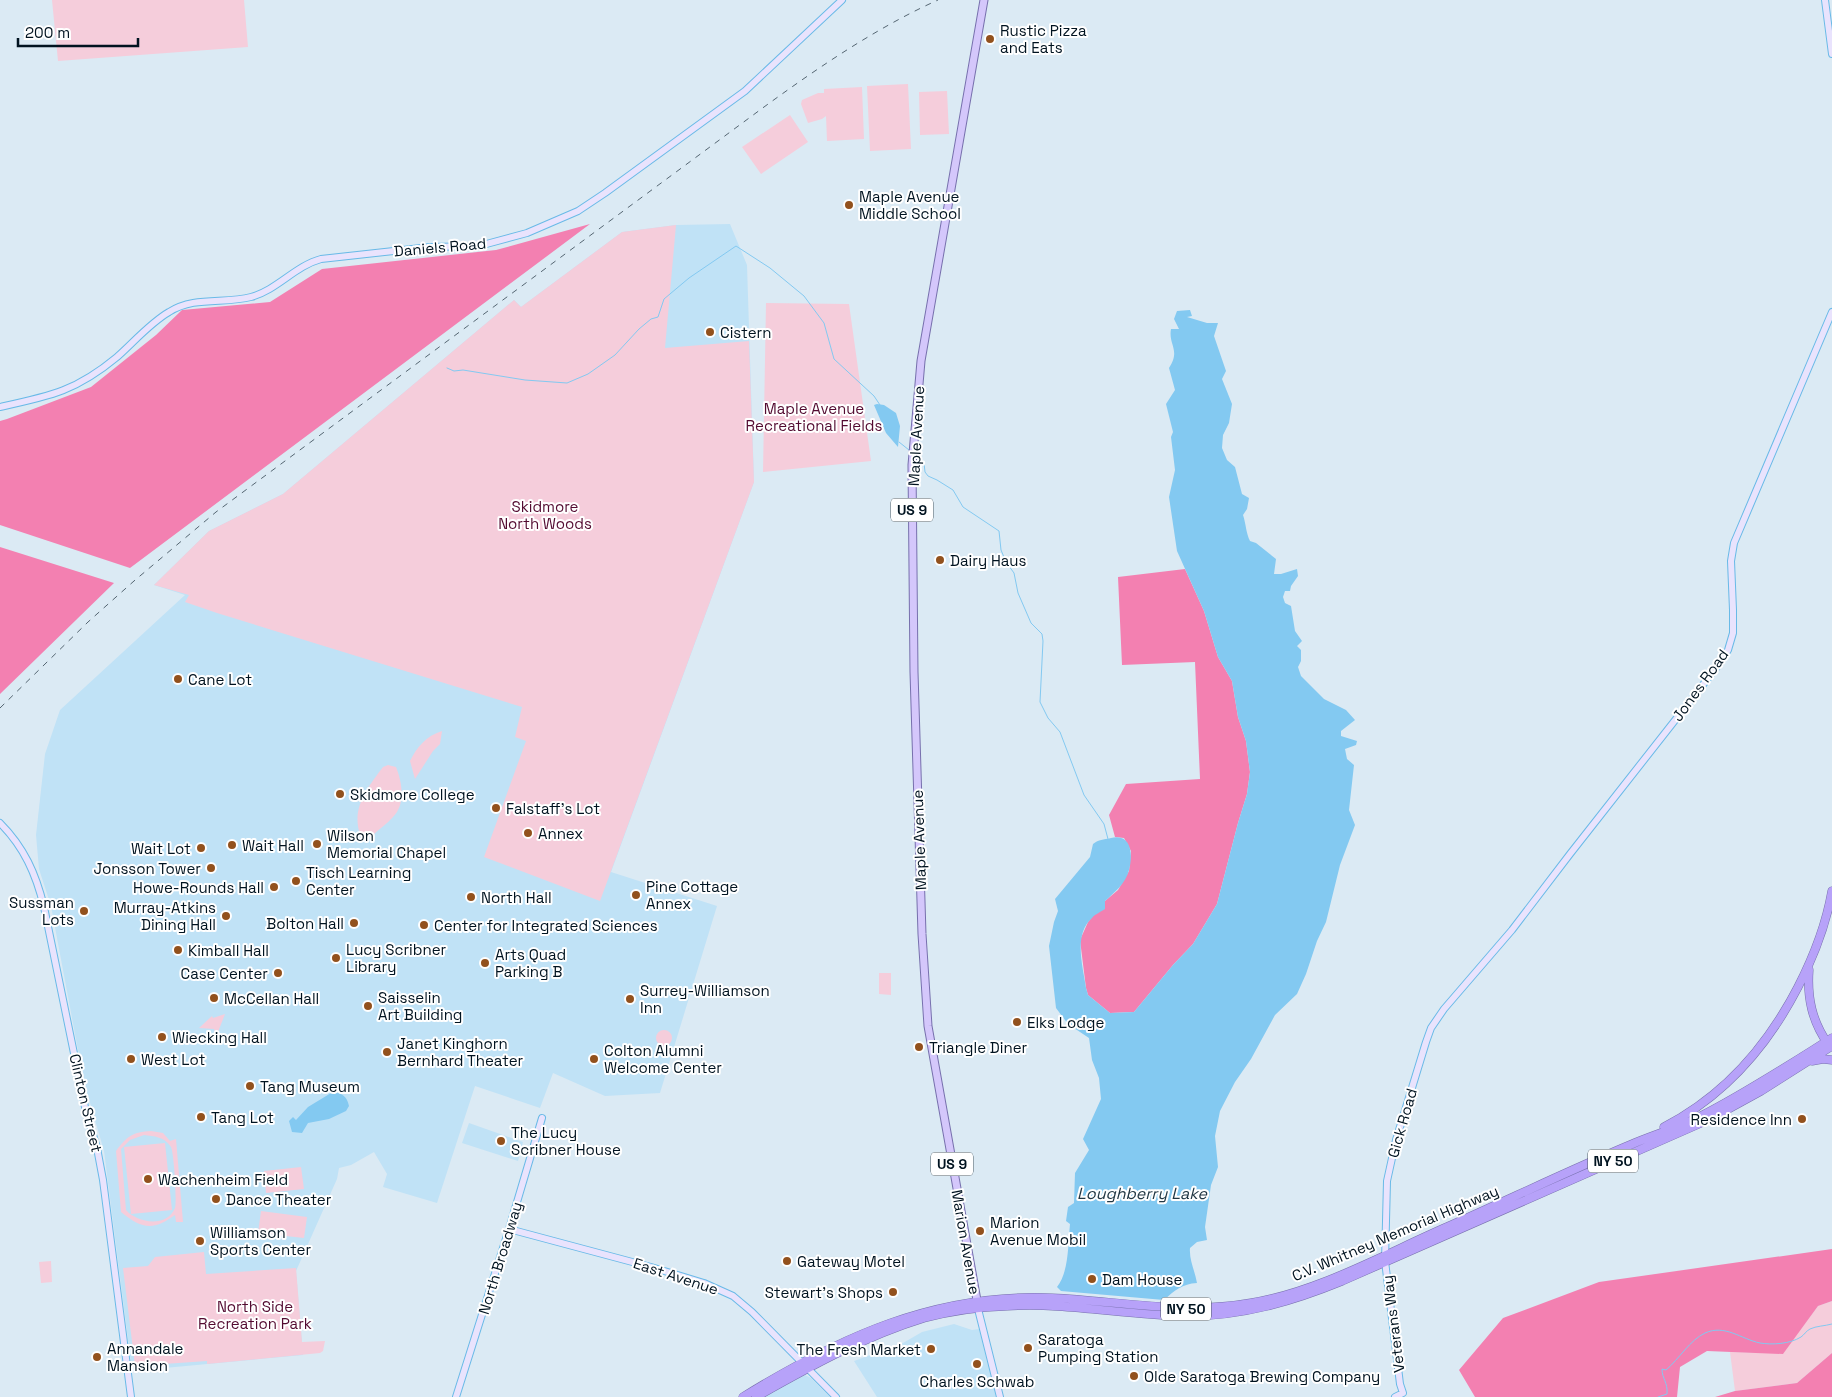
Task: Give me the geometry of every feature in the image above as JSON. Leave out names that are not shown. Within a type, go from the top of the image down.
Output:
[{"type":"highway","points":[[1630,1145],[1690,1112],[1715,1093],[1756,1054],[1778,1024],[1809,966],[1822,934],[1832,890]]},
{"type":"highway","points":[[1809,966],[1808,983],[1811,1010],[1831,1044]]},
{"type":"highway","name":"C.V. Whitney Memorial Highway","points":[[1386,1257],[1710,1119],[1761,1091],[1831,1044]]},
{"type":"highway","name":"C.V. Whitney Memorial Highway","points":[[743,1397],[805,1365],[909,1323],[977,1305],[1041,1305],[1188,1316],[1225,1314],[1302,1297],[1630,1145],[1699,1117],[1831,1044]]},
{"type":"highway","points":[[1805,1063],[1823,1059],[1832,1060]]},
{"type":"highway","name":"C.V. Whitney Memorial Highway","points":[[756,1397],[805,1365]]},
{"type":"main road","name":"Maple Avenue","points":[[928,1026],[922,934],[913,644],[913,444],[921,361],[984,0]]},
{"type":"main road","name":"Marion Avenue","points":[[928,1026],[977,1305]]},
{"type":"street","name":"Daniels Road","points":[[0,407],[42,398],[73,387],[94,375],[167,312],[182,305],[256,295],[272,288],[310,263],[321,259],[430,247],[479,246],[527,232],[570,215],[605,193],[745,91],[842,0]]},
{"type":"street","points":[[1825,0],[1832,54]]},
{"type":"street","name":"Jones Road","points":[[1451,1001],[1512,930],[1636,768],[1708,680],[1728,650],[1733,626],[1731,561],[1734,544],[1832,312]]},
{"type":"street","name":"Clinton Street","points":[[0,823],[27,858],[37,880],[44,907],[86,1112],[97,1148],[103,1180],[131,1397]]},
{"type":"street","name":"Gick Road","points":[[1386,1257],[1387,1181],[1396,1140],[1431,1028],[1451,1001]]},
{"type":"street","name":"North Broadway","points":[[456,1397],[542,1118]]},
{"type":"street","name":"East Avenue","points":[[509,1229],[643,1265],[720,1289],[733,1296],[752,1312],[836,1397]]},
{"type":"street","name":"Veterans Way","points":[[1386,1257],[1400,1384],[1403,1393],[1395,1397]]},
{"type":"street","name":"Marion Avenue","points":[[977,1305],[1000,1397]]},
{"type":"shaded area","points":[[590,224],[130,568],[0,525],[0,421],[91,387],[156,335],[182,310],[270,302],[322,269],[496,250]]},
{"type":"shaded area","name":"Skidmore College","points":[[730,224],[747,265],[754,482],[611,872],[717,906],[660,1093],[605,1096],[553,1073],[540,1108],[475,1086],[437,1203],[383,1187],[387,1174],[374,1152],[351,1165],[339,1168],[337,1179],[296,1271],[303,1355],[132,1371],[104,1151],[84,1082],[51,906],[39,869],[36,835],[45,754],[60,710],[185,595],[154,585],[209,531],[283,494],[514,300],[521,307],[622,232],[676,225]]},
{"type":"shaded area","points":[[0,547],[114,583],[0,694]]},
{"type":"shaded area","points":[[1185,569],[1204,611],[1218,657],[1232,681],[1238,717],[1246,741],[1250,772],[1247,794],[1217,904],[1193,944],[1134,1012],[1110,1013],[1088,995],[1080,940],[1088,922],[1105,901],[1118,890],[1129,871],[1131,851],[1124,838],[1115,837],[1109,815],[1126,784],[1200,779],[1195,662],[1122,665],[1118,577]]},
{"type":"shaded area","points":[[469,1123],[523,1142],[518,1161],[462,1143]]},
{"type":"shaded area","points":[[1832,1249],[1832,1301],[1818,1306],[1783,1354],[1707,1351],[1680,1367],[1677,1397],[1475,1397],[1459,1370],[1503,1318],[1599,1282]]},
{"type":"shaded area","points":[[954,1324],[972,1330],[979,1329],[996,1397],[877,1397],[854,1361],[903,1343],[922,1332]]},
{"type":"shaded area","points":[[1832,1353],[1832,1397],[1715,1397],[1735,1391],[1797,1383]]},
{"type":"shaded area","points":[[805,1375],[811,1378],[830,1397],[762,1397],[800,1376]]},
{"type":"green space","points":[[52,0],[244,0],[248,47],[58,61]]},
{"type":"green space","points":[[908,84],[911,149],[870,151],[867,86]]},
{"type":"green space","points":[[862,87],[864,139],[827,141],[826,116],[808,123],[801,104],[802,100],[818,93],[824,93],[824,89]]},
{"type":"green space","points":[[947,91],[949,134],[920,135],[919,92]]},
{"type":"green space","points":[[790,115],[808,142],[761,174],[742,147]]},
{"type":"green space","name":"Skidmore North Woods","points":[[676,225],[665,348],[749,341],[754,482],[600,901],[484,857],[526,741],[515,737],[522,707],[217,613],[185,602],[189,595],[154,585],[209,531],[283,494],[514,300],[521,307],[622,232]]},
{"type":"green space","name":"Maple Avenue Recreational Fields","points":[[766,303],[849,304],[871,461],[763,472]]},
{"type":"green space","points":[[442,731],[440,744],[433,751],[415,779],[410,761],[427,739]]},
{"type":"green space","points":[[388,765],[396,767],[398,773],[402,793],[400,806],[391,820],[372,836],[360,834],[358,815],[362,798],[383,767]]},
{"type":"green space","points":[[879,973],[891,973],[891,995],[879,994]]},
{"type":"green space","points":[[225,1014],[218,1032],[215,1032],[214,1029],[199,1028],[212,1016],[213,1018]]},
{"type":"green space","points":[[664,1030],[670,1032],[672,1038],[670,1044],[664,1046],[658,1044],[656,1038],[658,1032]]},
{"type":"green space","points":[[145,1132],[163,1133],[170,1141],[176,1139],[183,1222],[176,1222],[175,1215],[160,1224],[148,1226],[135,1222],[121,1212],[116,1151],[131,1136]],"holes":[[[144,1135],[166,1141],[171,1147],[173,1158],[176,1204],[171,1214],[166,1219],[159,1221],[137,1218],[126,1210],[121,1149],[130,1140]]]},
{"type":"green space","name":"Wachenheim Field","points":[[165,1143],[172,1210],[131,1214],[124,1147]]},
{"type":"green space","points":[[301,1167],[304,1189],[266,1193],[264,1171]]},
{"type":"green space","points":[[261,1211],[307,1217],[304,1238],[258,1233]]},
{"type":"green space","name":"North Side Recreation Park","points":[[204,1252],[206,1274],[296,1268],[302,1342],[325,1341],[323,1351],[320,1353],[207,1364],[207,1361],[135,1366],[123,1268],[148,1266],[155,1257]]},
{"type":"green space","points":[[51,1261],[52,1282],[41,1283],[39,1262]]},
{"type":"green space","points":[[1832,1301],[1832,1353],[1797,1383],[1735,1391],[1730,1352],[1783,1353],[1818,1306]]},
{"type":"water","name":"Loughberry Lake","points":[[1190,310],[1192,316],[1187,317],[1207,323],[1218,323],[1214,336],[1226,371],[1222,379],[1232,404],[1229,423],[1223,435],[1222,448],[1227,460],[1235,467],[1242,494],[1249,498],[1247,509],[1243,515],[1250,541],[1256,543],[1276,559],[1274,574],[1297,569],[1298,576],[1290,591],[1285,591],[1283,597],[1285,603],[1291,606],[1295,631],[1302,641],[1297,646],[1301,650],[1301,661],[1298,667],[1301,676],[1324,699],[1346,710],[1355,720],[1341,731],[1341,736],[1357,741],[1356,745],[1345,749],[1347,759],[1354,765],[1349,810],[1355,825],[1340,865],[1326,922],[1297,994],[1275,1015],[1220,1111],[1215,1136],[1218,1167],[1211,1185],[1205,1227],[1207,1240],[1197,1242],[1190,1248],[1191,1261],[1197,1283],[1179,1288],[1164,1300],[1061,1291],[1057,1287],[1064,1274],[1067,1257],[1070,1224],[1066,1221],[1068,1207],[1074,1203],[1075,1173],[1089,1150],[1083,1139],[1101,1099],[1099,1078],[1092,1060],[1089,1038],[1068,1024],[1056,1008],[1049,946],[1058,911],[1055,899],[1090,857],[1093,844],[1099,840],[1111,838],[1118,837],[1123,839],[1127,842],[1131,852],[1127,875],[1119,887],[1105,901],[1105,909],[1095,915],[1086,925],[1081,942],[1081,951],[1088,995],[1110,1013],[1134,1012],[1193,944],[1217,904],[1247,794],[1250,772],[1246,741],[1238,717],[1232,681],[1218,657],[1204,611],[1177,551],[1169,497],[1175,470],[1171,437],[1173,432],[1166,404],[1175,390],[1169,368],[1174,357],[1171,329],[1179,329],[1174,319],[1177,311]]},
{"type":"water","points":[[874,405],[884,405],[896,413],[900,426],[898,447],[886,433]]},
{"type":"water","points":[[331,1093],[338,1093],[345,1097],[349,1106],[346,1111],[329,1119],[308,1123],[302,1133],[292,1132],[289,1121],[293,1117],[296,1120],[308,1107]]},
{"type":"waterway","points":[[447,368],[454,371],[463,370],[525,380],[567,383],[588,374],[615,355],[639,329],[651,319],[658,317],[664,299],[689,278],[736,246],[770,268],[804,296],[824,323],[834,359],[874,396],[880,405]]},
{"type":"waterway","points":[[899,442],[909,450]]},
{"type":"waterway","points":[[917,456],[924,463],[925,472],[928,476],[953,490],[963,507],[999,531],[1001,550],[1006,562],[1014,573],[1018,593],[1031,623],[1042,634],[1040,702],[1048,718],[1060,732],[1084,795],[1104,824],[1108,839]]},
{"type":"waterway","points":[[1658,1397],[1667,1394],[1667,1386],[1662,1369],[1666,1370],[1671,1366],[1694,1340],[1705,1333],[1719,1330],[1726,1331],[1760,1343],[1775,1344],[1792,1341],[1801,1337],[1810,1329],[1832,1324]]},
{"type":"railway","points":[[0,708],[88,622],[216,512],[785,92],[870,36],[938,0]]},
{"type":"place","name":"Rustic Pizza and Eats","points":[[990,39]]},
{"type":"place","name":"Maple Avenue Middle School","points":[[849,205]]},
{"type":"place","name":"Cistern","points":[[710,332]]},
{"type":"place","name":"Dairy Haus","points":[[940,560]]},
{"type":"place","name":"Cane Lot","points":[[178,679]]},
{"type":"place","name":"Skidmore College","points":[[340,794]]},
{"type":"place","name":"Falstaff's Lot","points":[[496,808]]},
{"type":"place","name":"Annex","points":[[528,833]]},
{"type":"place","name":"Wilson Memorial Chapel","points":[[317,844]]},
{"type":"place","name":"Wait Hall","points":[[232,845]]},
{"type":"place","name":"Wait Lot","points":[[201,848]]},
{"type":"place","name":"Jonsson Tower","points":[[211,868]]},
{"type":"place","name":"Tisch Learning Center","points":[[296,881]]},
{"type":"place","name":"Howe-Rounds Hall","points":[[274,887]]},
{"type":"place","name":"Pine Cottage Annex","points":[[636,895]]},
{"type":"place","name":"North Hall","points":[[471,897]]},
{"type":"place","name":"Sussman Lots","points":[[84,911]]},
{"type":"place","name":"Murray-Atkins Dining Hall","points":[[226,916]]},
{"type":"place","name":"Bolton Hall","points":[[354,923]]},
{"type":"place","name":"Center for Integrated Sciences","points":[[424,925]]},
{"type":"place","name":"Kimball Hall","points":[[178,950]]},
{"type":"place","name":"Lucy Scribner Library","points":[[336,958]]},
{"type":"place","name":"Arts Quad Parking B","points":[[485,963]]},
{"type":"place","name":"Case Center","points":[[278,973]]},
{"type":"place","name":"McCellan Hall","points":[[214,998]]},
{"type":"place","name":"Surrey-Williamson Inn","points":[[630,999]]},
{"type":"place","name":"Saisselin Art Building","points":[[368,1006]]},
{"type":"place","name":"Elks Lodge","points":[[1017,1022]]},
{"type":"place","name":"Wiecking Hall","points":[[162,1037]]},
{"type":"place","name":"Triangle Diner","points":[[919,1047]]},
{"type":"place","name":"Janet Kinghorn Bernhard Theater","points":[[387,1052]]},
{"type":"place","name":"West Lot","points":[[131,1059]]},
{"type":"place","name":"Colton Alumni Welcome Center","points":[[594,1059]]},
{"type":"place","name":"Tang Museum","points":[[250,1086]]},
{"type":"place","name":"Tang Lot","points":[[201,1117]]},
{"type":"place","name":"Residence Inn","points":[[1802,1119]]},
{"type":"place","name":"The Lucy Scribner House","points":[[501,1141]]},
{"type":"place","name":"Wachenheim Field","points":[[148,1179]]},
{"type":"place","name":"Dance Theater","points":[[216,1199]]},
{"type":"place","name":"Marion Avenue Mobil","points":[[980,1231]]},
{"type":"place","name":"Williamson Sports Center","points":[[200,1241]]},
{"type":"place","name":"Gateway Motel","points":[[787,1261]]},
{"type":"place","name":"Dam House","points":[[1092,1279]]},
{"type":"place","name":"Stewart's Shops","points":[[893,1292]]},
{"type":"place","name":"Saratoga Pumping Station","points":[[1028,1348]]},
{"type":"place","name":"The Fresh Market","points":[[931,1349]]},
{"type":"place","name":"Annandale Mansion","points":[[97,1357]]},
{"type":"place","name":"Charles Schwab","points":[[977,1364]]},
{"type":"place","name":"Olde Saratoga Brewing Company","points":[[1134,1376]]}]
